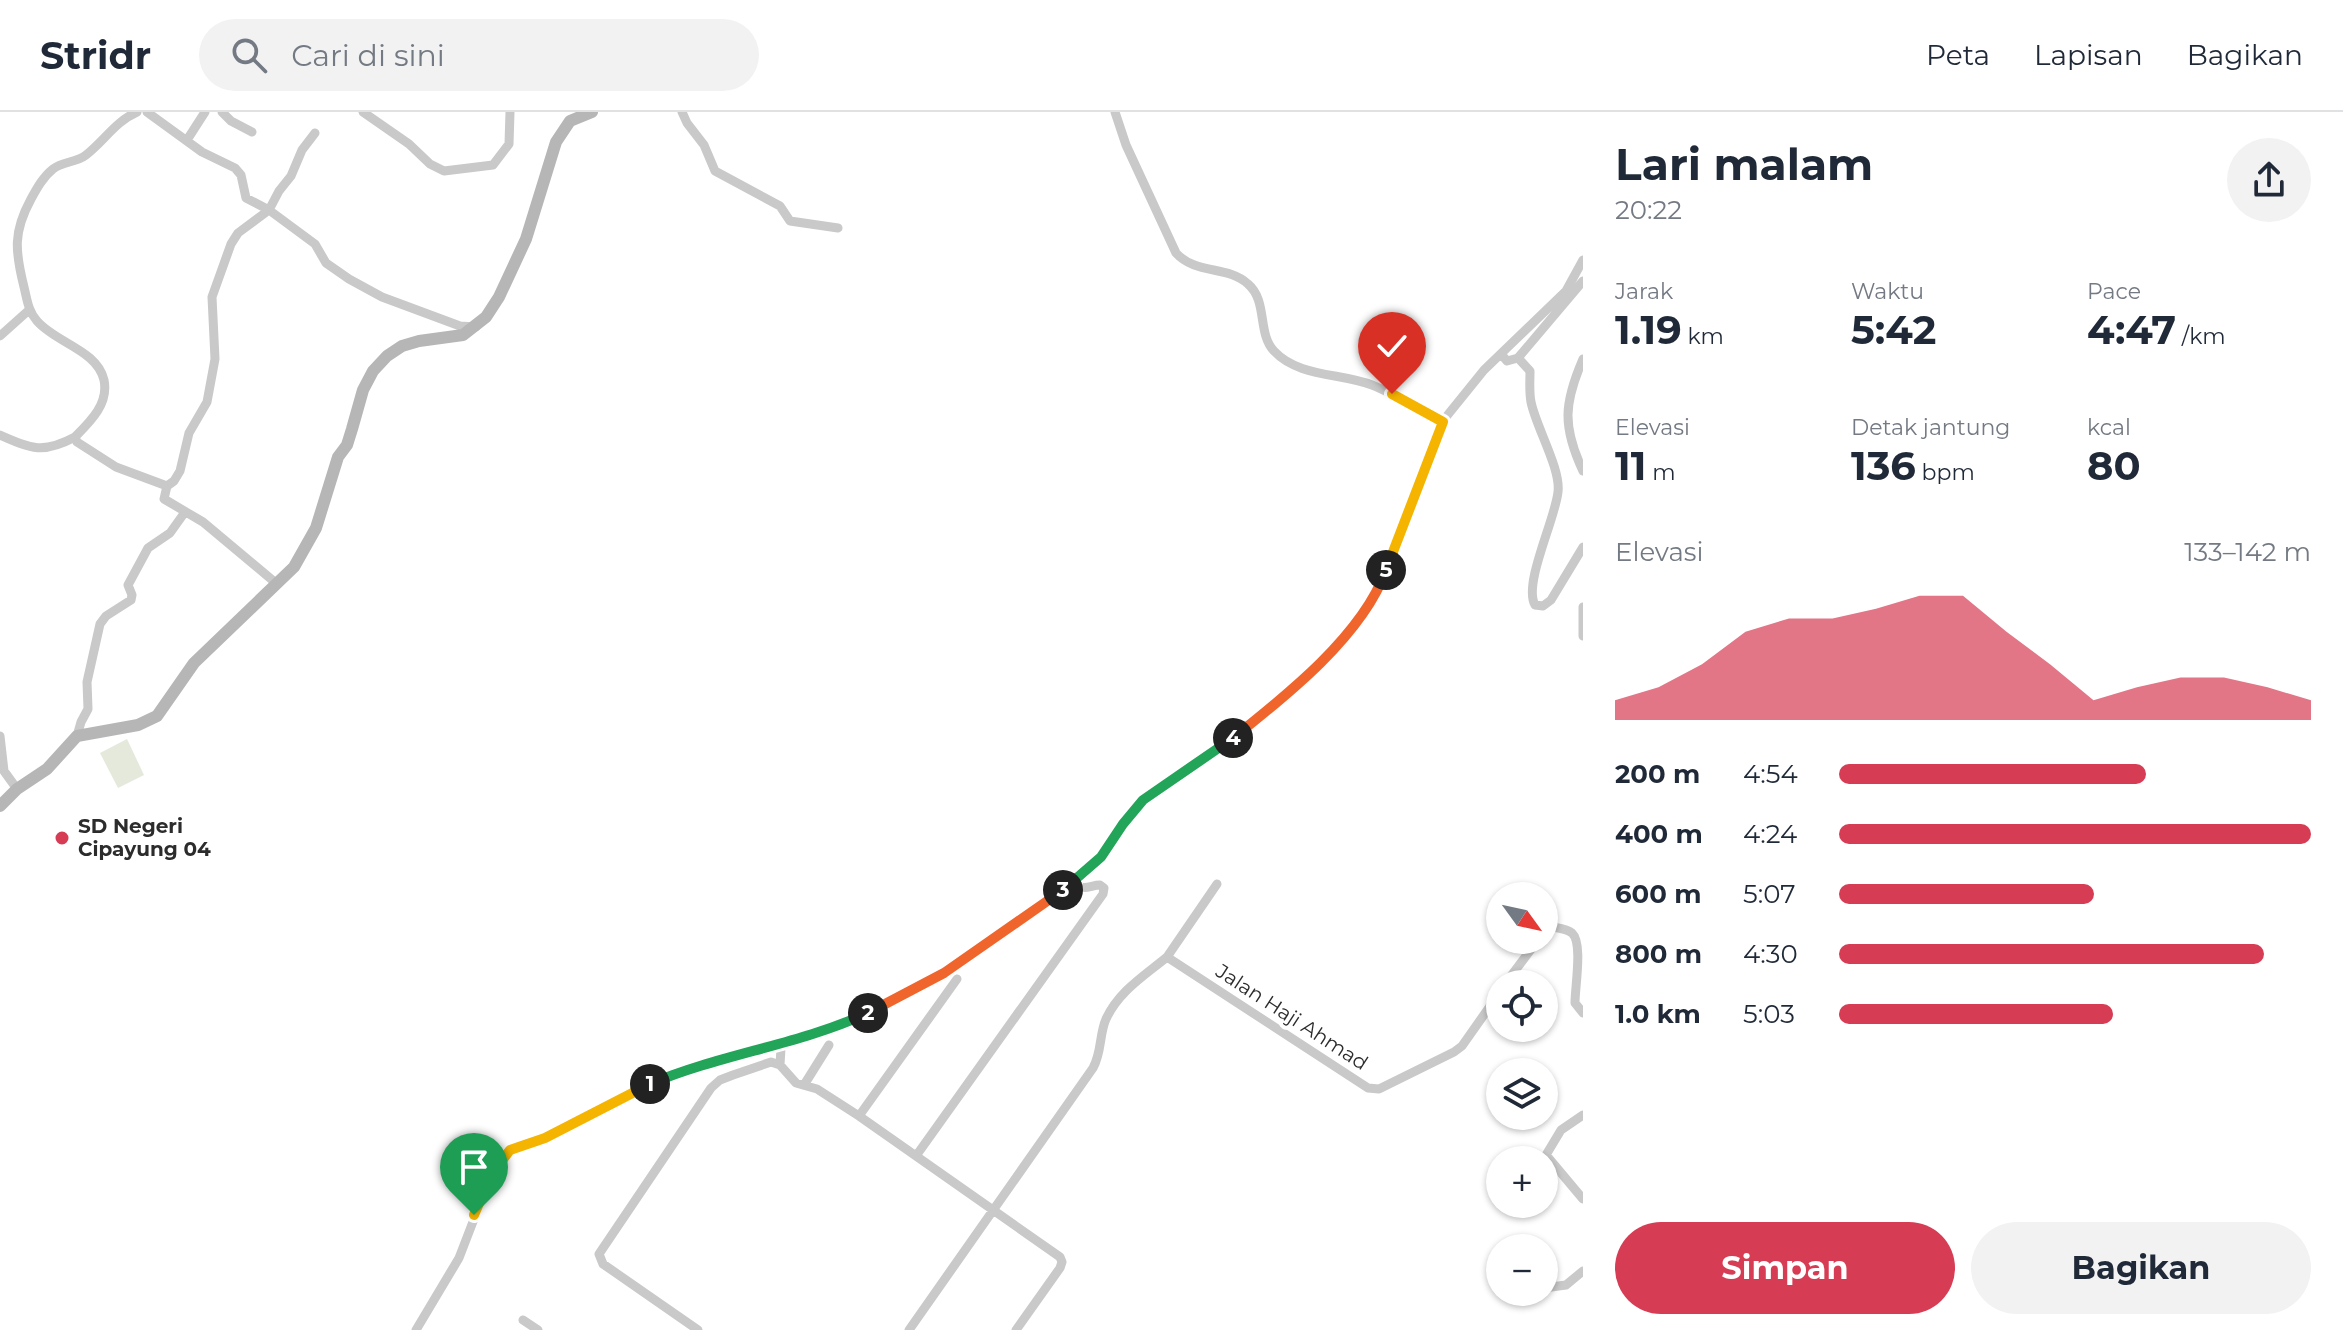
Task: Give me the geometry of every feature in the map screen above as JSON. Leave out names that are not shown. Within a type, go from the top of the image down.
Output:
[{"type":"street","points":[[0,435],[25,446],[43,449],[60,446],[75,437],[98,410],[104,395],[104,380],[96,362],[35,319],[29,310],[16,243],[26,208],[51,170],[87,155],[117,124],[137,112]]},
{"type":"street","points":[[147,112],[202,152],[235,168],[241,175],[246,198],[269,210],[315,244],[326,263],[339,274],[382,297],[460,326],[476,327]]},
{"type":"street","points":[[187,140],[205,112]]},
{"type":"street","points":[[222,112],[231,121],[252,132]]},
{"type":"street","points":[[363,112],[409,144],[430,164],[444,171],[493,165],[509,144],[510,112]]},
{"type":"street","points":[[77,736],[138,725],[157,716],[194,663],[294,567],[312,537],[338,457],[347,445],[363,390],[373,371],[402,346],[458,336],[476,327],[489,314],[523,245],[556,142],[570,121],[592,112]]},
{"type":"street","points":[[682,112],[704,145],[715,171],[780,206],[790,221],[838,228]]},
{"type":"street","points":[[1115,112],[1126,145],[1176,253],[1190,264],[1236,276],[1252,288],[1259,302],[1267,342],[1276,354],[1305,368],[1369,384],[1443,422]]},
{"type":"street","points":[[277,584],[203,522],[164,499],[167,486],[177,478],[189,433],[207,402],[215,359],[211,310],[215,282],[236,236],[269,210],[291,176],[302,150],[315,133]]},
{"type":"street","points":[[416,1330],[455,1265],[486,1185],[506,1153],[545,1138],[637,1090],[679,1072],[844,1024],[944,973],[1006,932],[1078,878],[1101,857],[1143,800],[1241,732],[1327,656],[1357,624],[1385,574],[1443,422],[1466,390],[1566,291],[1583,260]]},
{"type":"street","points":[[1501,354],[1507,361],[1518,358],[1583,281]]},
{"type":"street","points":[[0,336],[29,310]]},
{"type":"street","points":[[1518,358],[1530,371],[1531,402],[1559,486],[1555,512],[1532,581],[1531,597],[1535,605],[1543,606],[1551,600],[1583,547]]},
{"type":"street","points":[[1583,359],[1571,388],[1565,418],[1583,471]]},
{"type":"street","points":[[75,437],[79,444],[116,467],[167,486]]},
{"type":"street","points":[[0,806],[17,789],[43,773],[77,736],[88,709],[86,686],[102,621],[131,600],[128,585],[148,548],[170,533],[185,512]]},
{"type":"street","points":[[1583,607],[1583,636]]},
{"type":"street","points":[[0,736],[4,771],[17,789]]},
{"type":"street","points":[[916,1156],[1103,894],[1104,888],[1100,885],[1079,886],[1076,884],[1078,878]]},
{"type":"street","points":[[909,1330],[1093,1068],[1101,1051],[1106,1019],[1114,1006],[1133,983],[1167,957],[1217,884]]},
{"type":"street","points":[[1558,928],[1571,932],[1577,938],[1580,953],[1575,1003],[1583,1013]]},
{"type":"street","name":"Jalan Haji Ahmad","points":[[1167,957],[1373,1090],[1462,1046],[1486,1012]]},
{"type":"street","points":[[859,1116],[957,979]]},
{"type":"street","points":[[780,1065],[784,1042]]},
{"type":"street","points":[[804,1085],[829,1045]]},
{"type":"street","points":[[698,1330],[603,1264],[599,1254],[714,1084],[771,1062],[780,1065],[791,1079],[817,1089],[859,1116],[1062,1261],[1016,1330]]},
{"type":"street","points":[[1583,1115],[1561,1130],[1546,1155],[1583,1199]]},
{"type":"street","points":[[1558,1286],[1566,1285],[1583,1271]]},
{"type":"street","points":[[523,1320],[538,1330]]},
{"type":"shaded area","points":[[127,739],[144,775],[118,788],[100,753]]},
{"type":"place","name":"SD Negeri Cipayung 04","points":[[62,838]]},
{"type":"route","points":[[474,1215],[496,1165],[516,1147],[545,1138],[637,1090],[679,1072],[805,1037],[844,1024],[887,1004],[944,973],[1006,932],[1094,865],[1143,800],[1211,756],[1256,719],[1327,656],[1364,615],[1385,574],[1443,422],[1392,394]]}]
